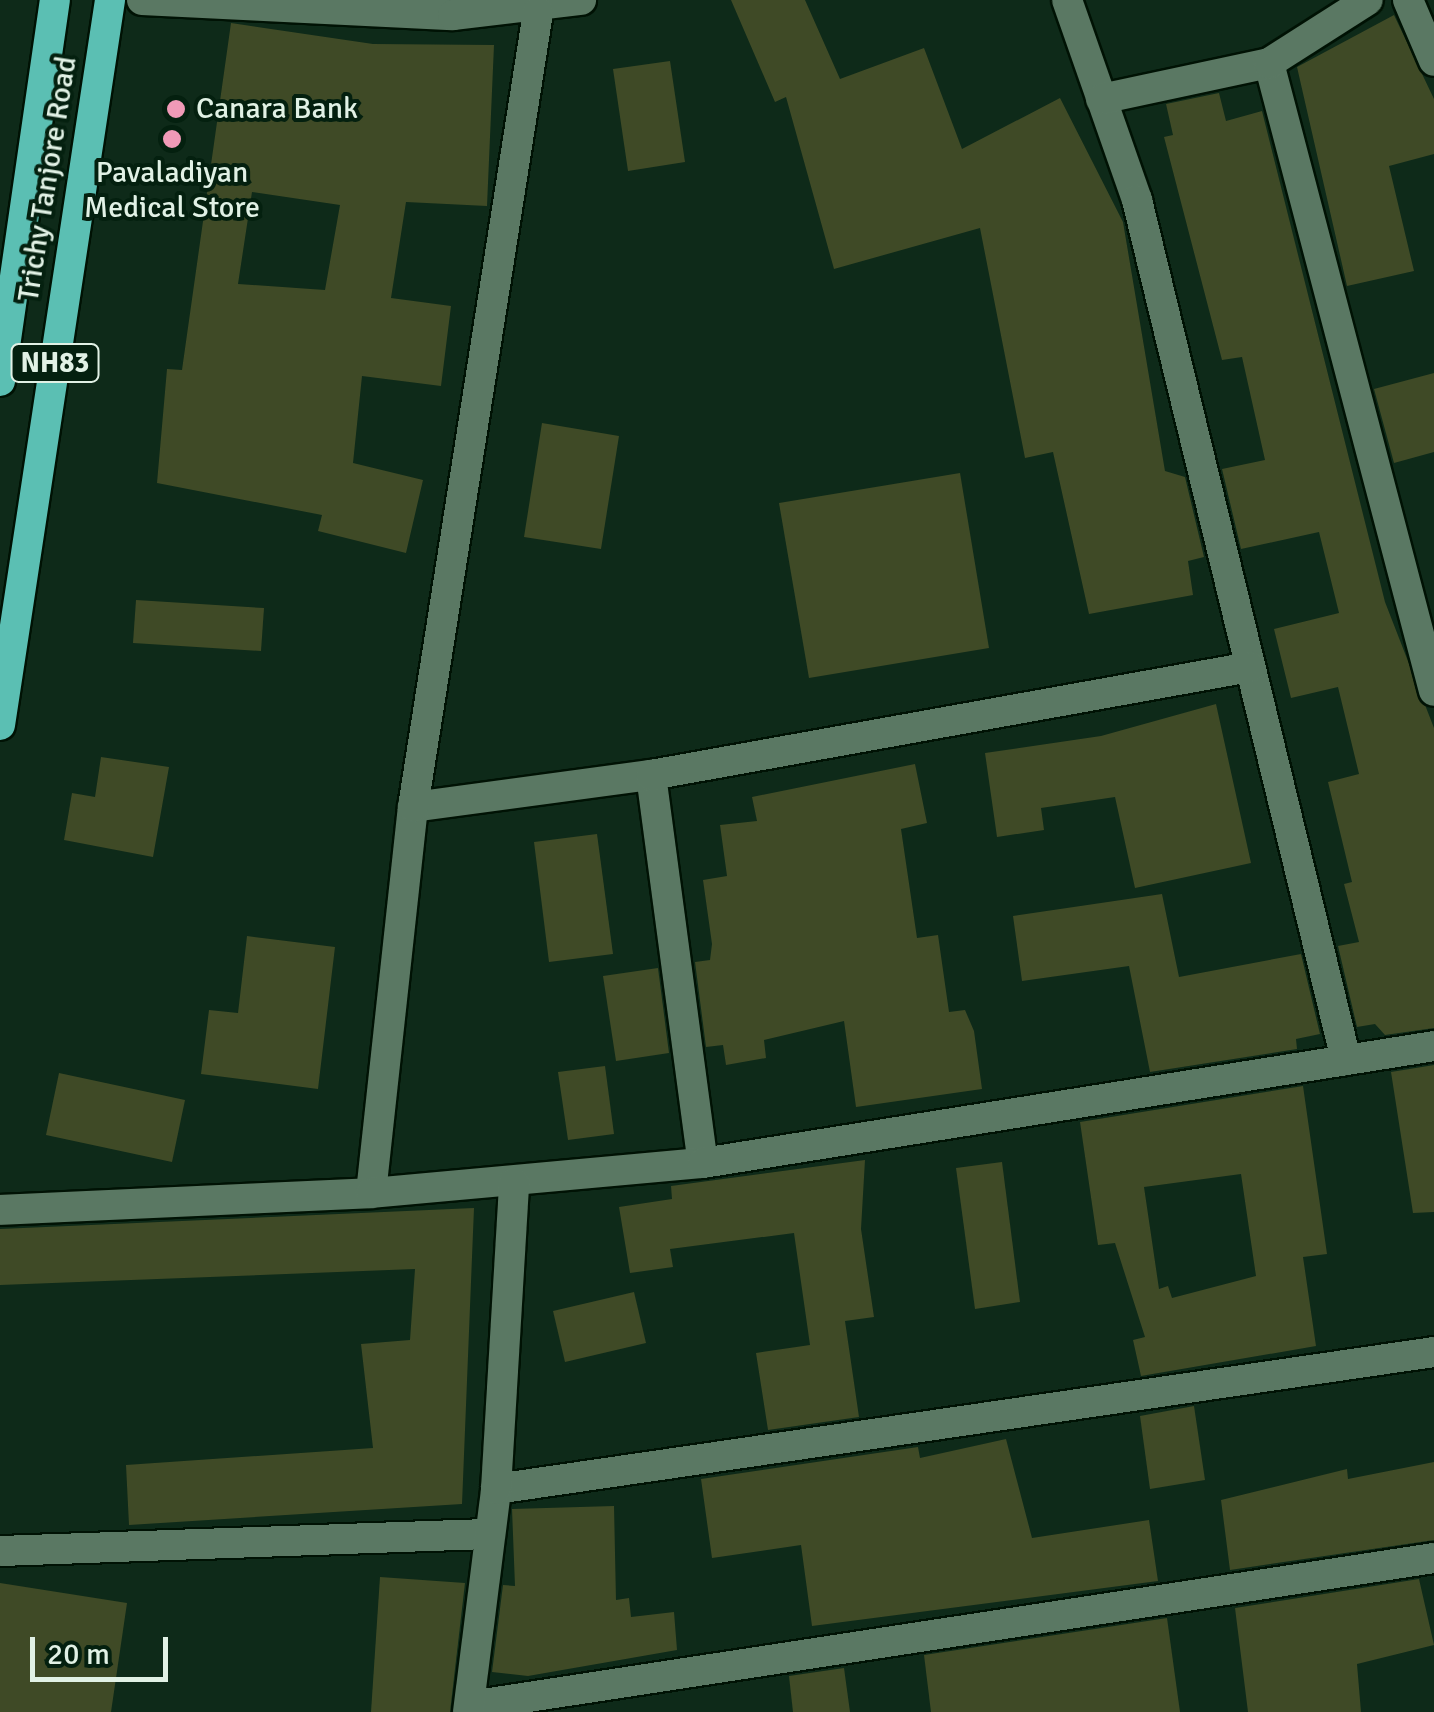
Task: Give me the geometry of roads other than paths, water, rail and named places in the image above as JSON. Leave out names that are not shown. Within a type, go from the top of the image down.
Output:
[{"type":"highway","name":"Trichy Tanjore Road","points":[[0,381],[12,235],[55,0]]},
{"type":"highway","name":"Trichy Tanjore Road","points":[[0,725],[110,0]]},
{"type":"street","points":[[142,0],[538,12],[581,0]]},
{"type":"street","points":[[1067,0],[1137,200],[1346,1060]]},
{"type":"street","points":[[1101,98],[1269,63],[1368,0]]},
{"type":"street","points":[[1408,0],[1434,61]]},
{"type":"street","points":[[371,1193],[413,807],[538,12]]},
{"type":"street","points":[[1269,63],[1434,691]]},
{"type":"street","points":[[413,807],[650,775],[1250,667]]},
{"type":"street","points":[[650,775],[703,1163]]},
{"type":"street","points":[[0,1210],[371,1193],[703,1163],[1434,1046]]},
{"type":"street","points":[[514,1183],[496,1489],[469,1709],[1434,1558]]},
{"type":"street","points":[[496,1489],[1434,1352]]},
{"type":"street","points":[[0,1551],[490,1534]]},
{"type":"place","name":"Canara Bank","points":[[176,109]]},
{"type":"place","name":"Pavaladiyan Medical Store","points":[[172,139]]}]
